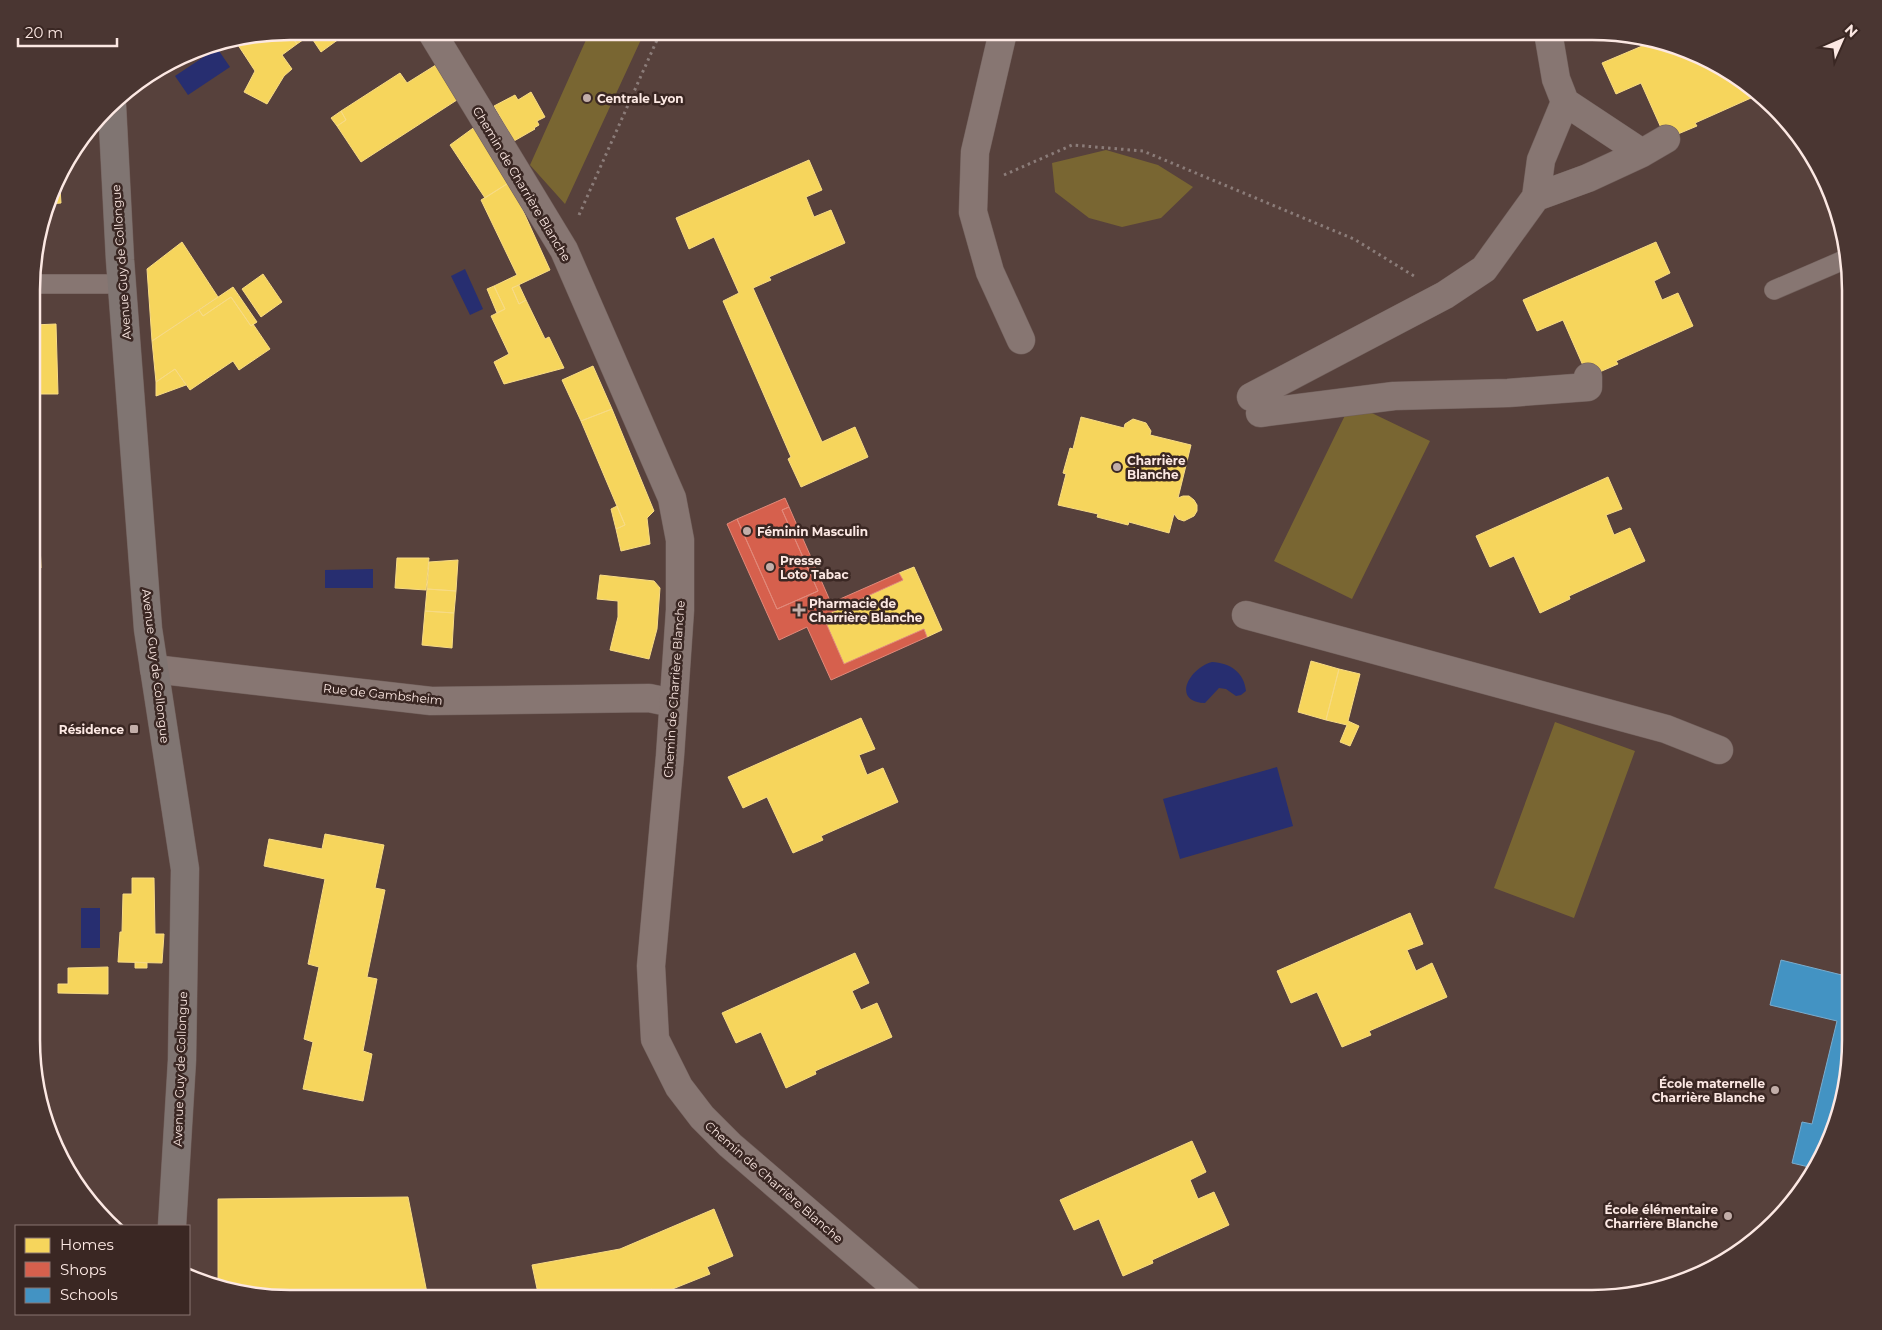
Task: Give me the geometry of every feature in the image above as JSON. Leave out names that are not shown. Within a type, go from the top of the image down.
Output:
[{"type":"main road","name":"Avenue Guy de Collongue","points":[[112,114],[122,284],[148,621],[184,869],[182,1060],[172,1225]]},
{"type":"street","name":"Chemin de Charrière Blanche","points":[[436,40],[564,250],[672,498],[680,540],[680,610],[670,756],[651,966],[654,1039],[679,1087],[702,1118],[730,1145],[899,1290]]},
{"type":"street","points":[[1001,40],[975,152],[973,212],[990,272],[1020,340]]},
{"type":"street","points":[[1549,40],[1556,79],[1565,102],[1642,154]]},
{"type":"street","points":[[1565,102],[1541,160],[1536,197],[1484,269],[1445,295],[1255,405],[1394,396],[1508,393],[1588,387],[1588,377]]},
{"type":"street","points":[[1536,197],[1588,178],[1642,154],[1666,139]]},
{"type":"street","points":[[1246,615],[1666,729],[1719,750]]},
{"type":"street","name":"Rue de Gambsheim","points":[[154,669],[431,701],[649,698],[673,703]]},
{"type":"lane","points":[[1774,290],[1840,261]]},
{"type":"lane","points":[[40,284],[122,284]]},
{"type":"path","points":[[564,250],[657,40]]},
{"type":"path","points":[[974,188],[1072,145],[1143,151],[1354,239],[1445,295]]},
{"type":"shaded area","name":"Centrale Lyon","points":[[586,40],[641,40],[565,204],[530,165]]},
{"type":"shaded area","points":[[219,51],[230,67],[188,95],[175,76],[209,53]]},
{"type":"shaded area","points":[[1106,150],[1158,165],[1193,187],[1161,218],[1122,227],[1089,218],[1055,192],[1052,163]]},
{"type":"shaded area","points":[[465,269],[483,309],[470,315],[451,276]]},
{"type":"shaded area","points":[[1351,403],[1430,441],[1352,599],[1274,561]]},
{"type":"shaded area","points":[[373,569],[373,588],[325,588],[325,570]]},
{"type":"shaded area","points":[[1212,662],[1225,664],[1235,670],[1245,684],[1246,691],[1236,696],[1226,689],[1219,688],[1205,703],[1195,701],[1189,697],[1186,691],[1191,677],[1204,665]]},
{"type":"shaded area","points":[[1555,722],[1635,751],[1574,918],[1494,888]]},
{"type":"shaded area","points":[[1277,767],[1293,826],[1180,859],[1163,799]]},
{"type":"shaded area","points":[[81,908],[100,908],[100,948],[81,948]]},
{"type":"building: Homes","points":[[290,40],[294,40],[297,44],[282,55],[292,69],[284,76],[267,104],[244,92],[255,71],[238,46],[257,42]]},
{"type":"building: Homes","points":[[294,40],[303,40],[297,44]]},
{"type":"building: Homes","points":[[313,40],[338,40],[321,52]]},
{"type":"building: Homes","points":[[1643,46],[1672,53],[1703,66],[1731,82],[1752,98],[1695,123],[1697,126],[1666,139],[1641,83],[1616,94],[1602,63]]},
{"type":"building: Homes","points":[[439,63],[460,98],[361,162],[337,126],[346,120],[341,111],[400,73],[407,83]]},
{"type":"building: Homes","points":[[531,92],[545,117],[537,121],[539,125],[535,129],[514,141],[494,106],[515,95],[518,100]]},
{"type":"building: Homes","points":[[341,111],[346,120],[337,126],[331,118]]},
{"type":"building: Homes","points":[[476,126],[510,182],[485,198],[450,145]]},
{"type":"building: Homes","points":[[809,160],[822,190],[806,197],[814,217],[831,210],[845,243],[769,277],[771,280],[753,288],[822,442],[855,427],[868,457],[801,487],[788,459],[791,457],[723,301],[739,293],[714,237],[689,249],[676,218]]},
{"type":"building: Homes","points":[[510,182],[550,270],[512,288],[519,304],[526,300],[545,339],[549,337],[564,368],[504,384],[494,362],[509,354],[491,316],[505,309],[494,286],[517,275],[481,200]]},
{"type":"building: Homes","points":[[60,191],[61,203],[55,203]]},
{"type":"building: Homes","points":[[182,242],[218,297],[152,341],[147,269]]},
{"type":"building: Homes","points":[[1656,242],[1670,273],[1654,281],[1662,300],[1678,293],[1693,326],[1616,361],[1618,364],[1588,377],[1563,320],[1537,331],[1523,300]]},
{"type":"building: Homes","points":[[263,274],[282,302],[261,317],[242,289]]},
{"type":"building: Homes","points":[[519,285],[526,300],[519,304],[512,288]]},
{"type":"building: Homes","points":[[494,286],[505,309],[497,313],[487,289]]},
{"type":"building: Homes","points":[[233,287],[257,322],[251,326],[231,297],[203,316],[199,310]]},
{"type":"building: Homes","points":[[231,297],[270,349],[239,370],[233,361],[190,390],[175,369],[156,382],[152,341],[199,310],[203,316]]},
{"type":"building: Homes","points":[[56,324],[58,394],[40,394],[40,325]]},
{"type":"building: Homes","points":[[593,366],[612,409],[581,421],[562,380]]},
{"type":"building: Homes","points":[[175,369],[186,385],[156,396],[156,382]]},
{"type":"building: Homes","points":[[612,409],[654,511],[647,518],[650,544],[621,551],[616,529],[625,525],[581,421]]},
{"type":"building: Homes","points":[[1081,417],[1124,428],[1125,424],[1133,419],[1146,423],[1151,431],[1150,435],[1191,445],[1178,498],[1189,496],[1194,500],[1197,505],[1197,511],[1194,516],[1184,521],[1178,519],[1174,514],[1169,533],[1129,522],[1128,525],[1097,517],[1098,514],[1058,505],[1066,474],[1063,473],[1070,448],[1073,449]]},
{"type":"building: Homes","points":[[1608,477],[1622,509],[1606,515],[1614,535],[1630,528],[1645,561],[1569,596],[1570,599],[1540,613],[1514,556],[1490,567],[1476,536]]},
{"type":"building: Homes","points":[[617,506],[625,525],[616,529],[611,509]]},
{"type":"building: Homes","points":[[397,558],[429,558],[426,590],[395,588]]},
{"type":"building: Homes","points":[[458,560],[456,591],[427,589],[429,562]]},
{"type":"building: Homes","points":[[914,567],[942,630],[927,637],[924,629],[844,664],[823,616],[903,580],[899,573]]},
{"type":"building: Homes","points":[[600,575],[654,581],[660,588],[657,629],[649,659],[610,650],[618,617],[618,601],[597,599]]},
{"type":"building: Homes","points":[[427,589],[456,591],[454,613],[425,611]]},
{"type":"building: Homes","points":[[425,611],[454,613],[452,648],[422,645]]},
{"type":"building: Homes","points":[[1311,661],[1339,669],[1326,720],[1298,712]]},
{"type":"building: Homes","points":[[1339,669],[1360,674],[1348,721],[1359,726],[1350,746],[1340,742],[1347,725],[1326,720]]},
{"type":"building: Homes","points":[[861,718],[875,749],[859,755],[867,775],[883,768],[898,802],[821,836],[823,840],[793,853],[767,797],[743,808],[728,777]]},
{"type":"building: Homes","points":[[325,834],[384,845],[375,888],[385,890],[367,977],[377,979],[363,1051],[372,1054],[363,1101],[303,1089],[313,1042],[304,1039],[319,967],[308,964],[325,879],[264,866],[269,839],[322,849]]},
{"type":"building: Homes","points":[[132,878],[154,878],[155,934],[164,934],[162,963],[118,962],[120,932],[122,932],[123,894],[132,894]]},
{"type":"building: Homes","points":[[1410,913],[1423,944],[1407,950],[1416,971],[1432,963],[1447,997],[1369,1031],[1371,1035],[1342,1047],[1317,992],[1291,1003],[1277,971]]},
{"type":"building: Homes","points":[[855,953],[869,983],[852,991],[861,1010],[877,1003],[892,1037],[815,1071],[816,1074],[786,1088],[761,1032],[736,1043],[722,1013]]},
{"type":"building: Homes","points":[[135,962],[147,963],[147,968],[135,968]]},
{"type":"building: Homes","points":[[108,967],[108,994],[58,993],[58,984],[68,984],[68,968]]},
{"type":"building: Homes","points":[[1192,1141],[1206,1172],[1190,1180],[1198,1199],[1214,1192],[1229,1225],[1152,1260],[1153,1263],[1123,1276],[1099,1219],[1074,1230],[1060,1200]]},
{"type":"building: Homes","points":[[408,1197],[426,1290],[290,1290],[257,1288],[218,1279],[218,1199]]},
{"type":"building: Homes","points":[[714,1209],[733,1256],[707,1267],[710,1274],[670,1290],[537,1290],[532,1265],[620,1249]]},
{"type":"building: Shops","points":[[785,498],[789,507],[782,510],[818,591],[777,609],[737,519]]},
{"type":"building: Shops","points":[[789,507],[831,603],[899,573],[903,580],[823,616],[844,664],[924,629],[927,637],[831,680],[807,627],[779,640],[727,524],[737,519],[777,609],[818,591],[782,510]]},
{"type":"building: Schools","points":[[1781,960],[1842,975],[1840,1073],[1829,1120],[1808,1167],[1792,1163],[1802,1122],[1812,1124],[1837,1021],[1770,1005]]},
{"type":"place","name":"Centrale Lyon","points":[[587,98]]},
{"type":"place","name":"Charrière Blanche","points":[[1117,467]]},
{"type":"place","name":"Féminin Masculin","points":[[747,531]]},
{"type":"place","name":"Presse Loto Tabac","points":[[770,567]]},
{"type":"place","name":"Pharmacie de Charrière Blanche","points":[[799,610]]},
{"type":"place","name":"Résidence","points":[[134,729]]},
{"type":"place","name":"École maternelle Charrière Blanche","points":[[1775,1090]]},
{"type":"place","name":"École élémentaire Charrière Blanche","points":[[1728,1216]]}]
